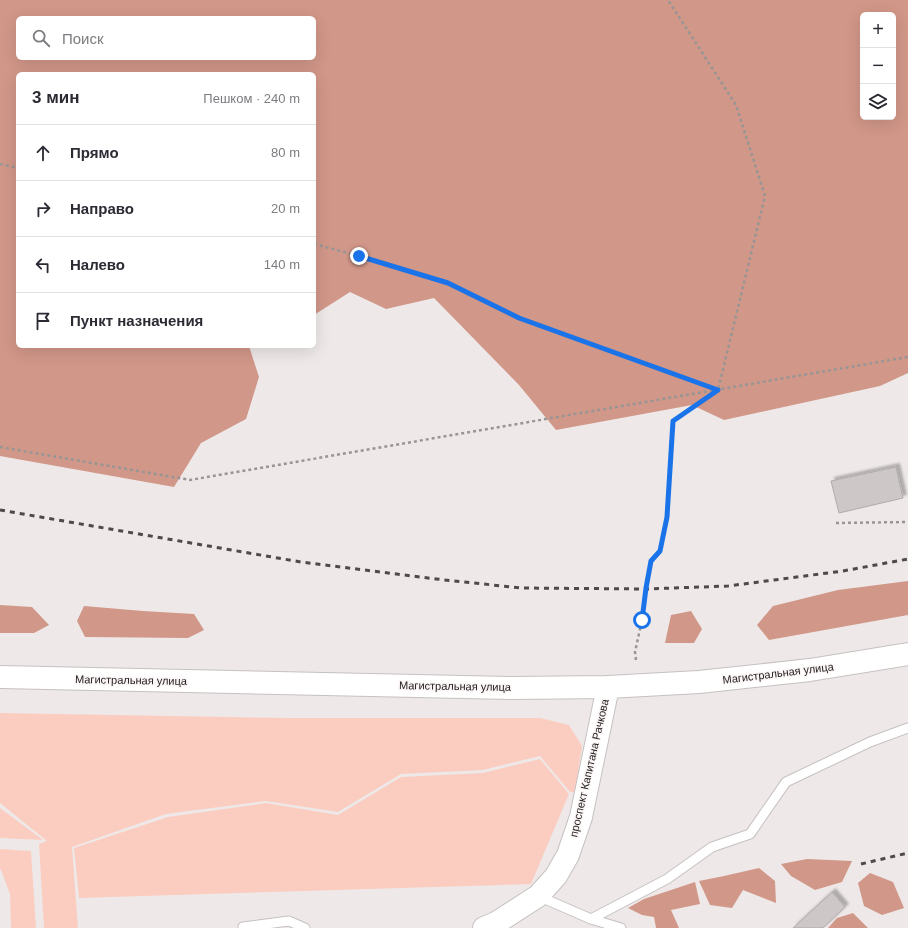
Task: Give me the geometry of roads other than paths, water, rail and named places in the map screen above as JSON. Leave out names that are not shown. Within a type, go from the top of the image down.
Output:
[{"type":"main road","name":"Магистральная улица","points":[[0,677],[512,688],[608,687],[699,682],[794,672],[908,654]]},
{"type":"main road","name":"проспект Капитана Рачкова","points":[[484,928],[496,924],[538,896],[556,876],[568,855],[581,817],[608,687]]},
{"type":"lane","points":[[592,919],[667,878],[712,847],[750,834],[786,782],[870,742],[908,728]]},
{"type":"lane","points":[[538,896],[592,919],[621,928]]},
{"type":"lane","points":[[243,928],[289,921],[305,928]]},
{"type":"railway","points":[[0,510],[301,562],[521,588],[646,589],[728,586],[843,571],[908,559]]},
{"type":"railway","points":[[861,864],[908,853]]}]
